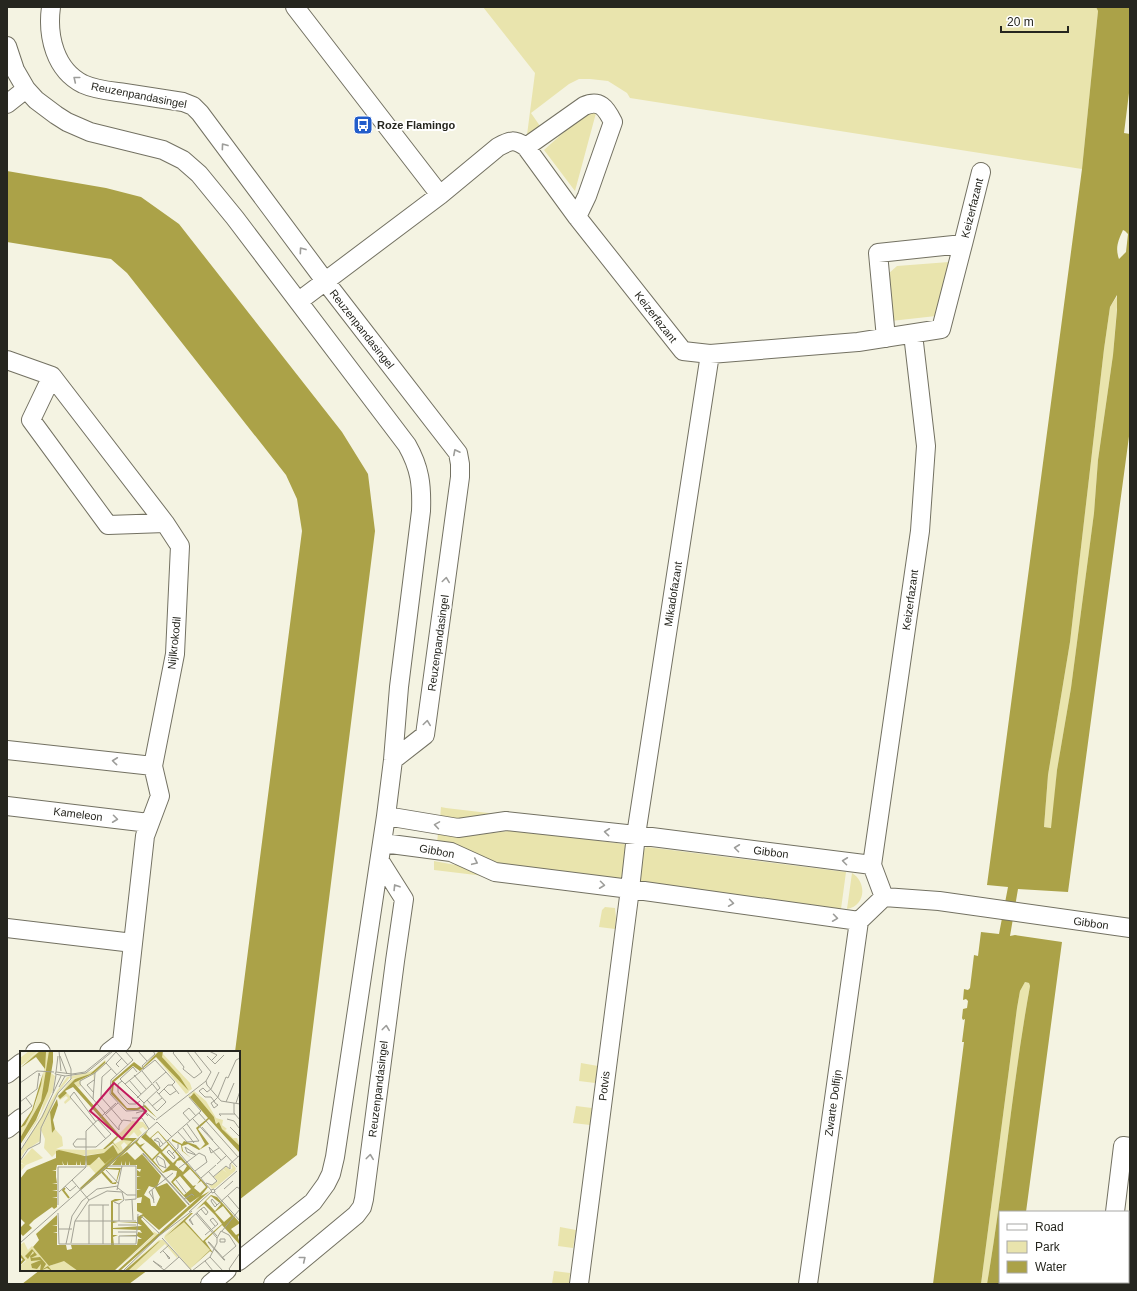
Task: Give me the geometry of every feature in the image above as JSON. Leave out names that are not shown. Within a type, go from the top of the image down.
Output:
[{"type":"street","name":"Reuzenpandasingel","points":[[50,7],[49,19],[55,51],[66,70],[82,83],[90,87],[183,102],[193,106],[200,113],[325,281],[458,453],[460,477],[425,735],[393,760]]},
{"type":"street","points":[[295,7],[440,195]]},
{"type":"street","points":[[7,46],[15,70],[26,89],[46,108],[67,122],[81,129],[163,150],[174,155],[191,167],[209,186],[235,218],[407,445],[413,456],[420,476],[422,492],[421,511],[399,687],[393,760],[380,861],[335,1157],[331,1174],[326,1184],[313,1202],[240,1260]]},
{"type":"street","points":[[7,104],[26,89]]},
{"type":"street","points":[[299,301],[440,195],[498,147],[508,142],[517,141],[526,147],[584,106],[591,103],[598,103],[608,112],[613,122],[588,196],[577,217]]},
{"type":"street","name":"Keizerfazant","points":[[526,147],[577,217],[683,351],[710,354],[858,342],[941,329],[981,172]]},
{"type":"street","name":"Keizerfazant","points":[[886,338],[878,253],[963,244]]},
{"type":"street","name":"Keizerfazant","points":[[872,865],[920,523],[926,446],[913,334]]},
{"type":"street","name":"Mikadofazant","points":[[636,835],[710,354]]},
{"type":"street","points":[[7,360],[52,376],[31,420],[108,526],[165,524]]},
{"type":"street","name":"Nijlkrokodil","points":[[52,376],[165,524],[180,546],[175,654],[153,766],[160,796],[149,823]]},
{"type":"street","points":[[7,750],[153,766]]},
{"type":"street","name":"Kameleon","points":[[7,806],[149,823]]},
{"type":"street","name":"Gibbon","points":[[386,816],[458,828],[506,821],[636,835],[872,865]]},
{"type":"street","points":[[110,1051],[122,1042],[145,836],[149,823]]},
{"type":"street","points":[[630,889],[636,835]]},
{"type":"street","name":"Gibbon","points":[[382,843],[451,852],[495,872],[859,921]]},
{"type":"street","name":"Reuzenpandasingel","points":[[273,1284],[356,1215],[362,1207],[394,961],[404,899],[380,861]]},
{"type":"street","points":[[859,921],[884,897],[872,865]]},
{"type":"street","name":"Potvis","points":[[579,1284],[630,889]]},
{"type":"street","name":"Gibbon","points":[[884,897],[939,901],[1130,928]]},
{"type":"street","name":"Zwarte Dolfijn","points":[[808,1284],[859,921]]},
{"type":"street","points":[[7,928],[133,943]]},
{"type":"street","points":[[7,1074],[20,1064]]},
{"type":"street","points":[[7,1129],[20,1119]]},
{"type":"street","points":[[1115,1211],[1122,1146],[1130,1147]]},
{"type":"street","points":[[210,1284],[226,1271]]},
{"type":"green space","points":[[483,7],[1096,7],[1098,11],[1082,169],[630,98],[627,93],[608,81],[590,79],[579,79],[569,84],[531,113],[540,126],[527,135],[535,73]]},
{"type":"green space","points":[[593,112],[596,113],[575,191],[544,150],[583,115]]},
{"type":"green space","points":[[949,262],[936,316],[891,321],[888,274],[897,266]]},
{"type":"green space","points":[[1118,295],[1113,355],[1098,460],[1094,513],[1071,688],[1057,770],[1052,828],[1044,827],[1048,775],[1070,642],[1104,349],[1110,307]]},
{"type":"green space","points":[[441,807],[497,814],[485,819],[440,819]]},
{"type":"green space","points":[[515,830],[624,844],[626,846],[623,876],[619,880],[507,866],[493,862],[462,848],[437,842],[438,834],[469,836]]},
{"type":"green space","points":[[647,847],[846,872],[841,909],[643,884],[640,880],[644,849]]},
{"type":"green space","points":[[434,861],[461,866],[484,876],[434,870]]},
{"type":"green space","points":[[852,873],[860,882],[862,893],[861,899],[858,903],[847,909]]},
{"type":"green space","points":[[605,907],[615,908],[615,929],[599,927],[602,910]]},
{"type":"green space","points":[[1025,982],[1029,983],[1030,986],[1018,1060],[993,1247],[987,1284],[981,1284],[1017,1008],[1020,991]]},
{"type":"green space","points":[[581,1063],[598,1066],[595,1083],[579,1081]]},
{"type":"green space","points":[[576,1106],[592,1108],[590,1125],[573,1123]]},
{"type":"green space","points":[[560,1227],[576,1230],[573,1248],[558,1246]]},
{"type":"green space","points":[[554,1271],[570,1273],[569,1284],[552,1284]]},
{"type":"water","points":[[1096,7],[1130,7],[1130,85],[1124,133],[1130,134],[1130,429],[1068,892],[1018,889],[1010,936],[1015,935],[1062,942],[1026,1211],[999,1211],[999,1283],[1016,1284],[987,1284],[1018,1060],[1030,986],[1029,983],[1025,982],[1020,991],[1017,1008],[981,1284],[933,1284],[964,1042],[962,1042],[965,1019],[963,1020],[962,1018],[963,1009],[967,1008],[968,1001],[966,999],[963,1000],[964,989],[968,990],[970,988],[974,955],[978,956],[981,932],[999,934],[1008,887],[987,885],[1082,169],[1098,11]],"holes":[[[1123,230],[1128,234],[1126,252],[1119,259],[1117,251],[1118,244]],[[1117,295],[1113,355],[1098,460],[1094,513],[1071,688],[1057,770],[1051,828],[1044,827],[1048,775],[1070,642],[1110,307]]]},
{"type":"water","points":[[7,171],[106,188],[141,197],[179,224],[342,432],[368,474],[375,531],[297,1155],[240,1199],[240,1051],[235,1051],[302,531],[297,499],[286,475],[127,273],[111,259],[7,242]]},
{"type":"water","points":[[39,1271],[147,1271],[129,1284],[22,1284]]},
{"type":"place","name":"Roze Flamingo","points":[[363,125]]}]
